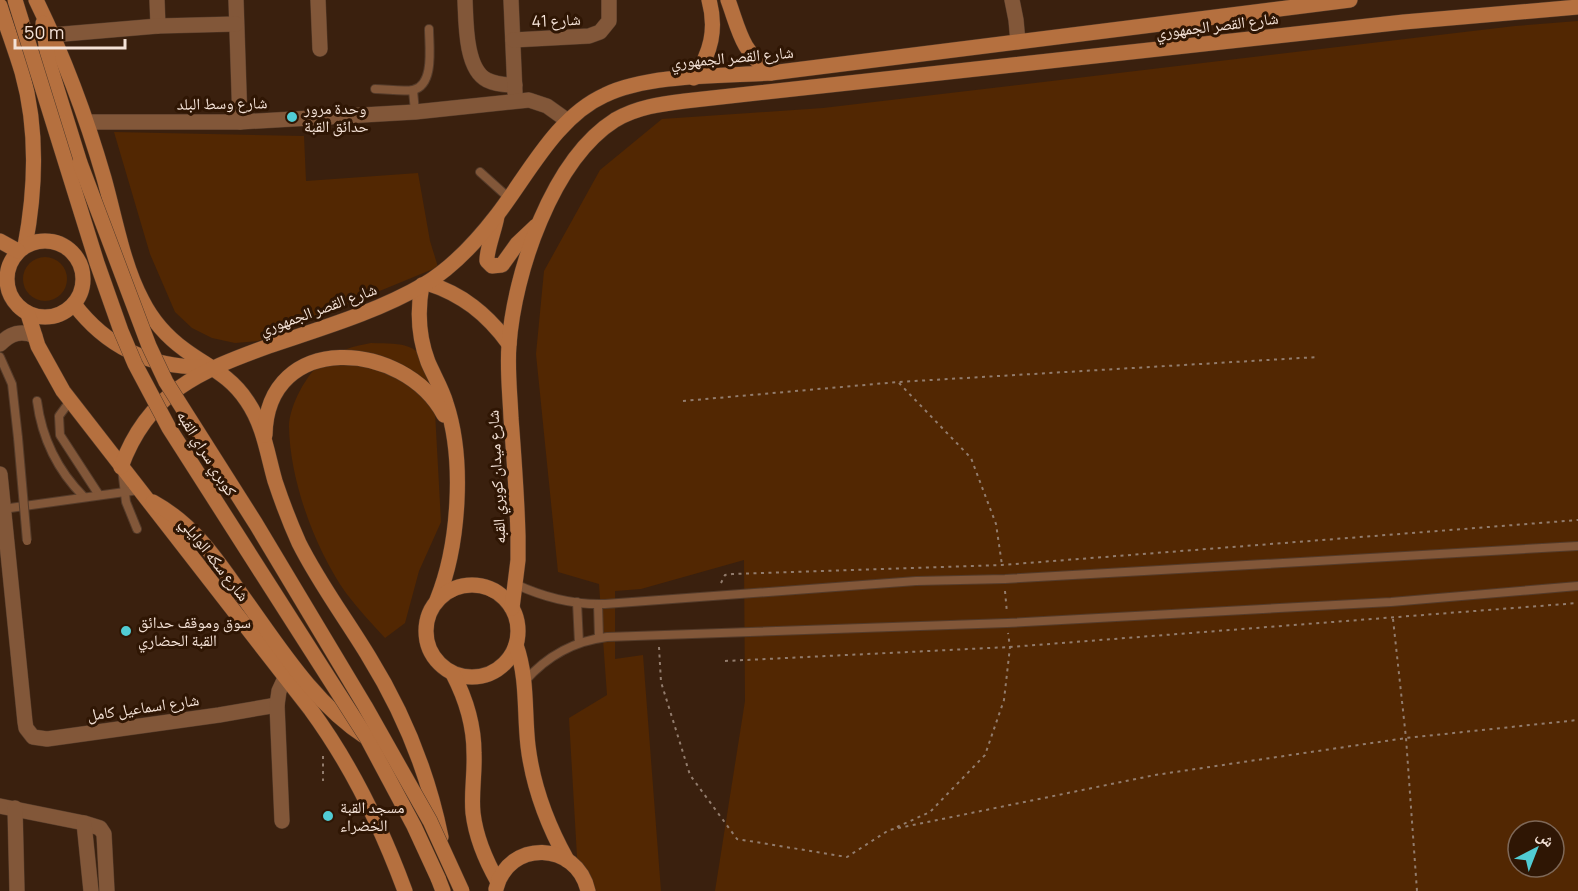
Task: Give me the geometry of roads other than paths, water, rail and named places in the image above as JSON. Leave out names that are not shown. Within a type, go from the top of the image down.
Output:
[{"type":"main road","name":"كوبري سراي القبه","points":[[15,0],[97,263],[135,364],[169,428],[366,738],[414,826],[440,887]]},
{"type":"main road","points":[[694,78],[705,62],[712,43],[713,23],[709,0]]},
{"type":"main road","points":[[728,0],[744,45],[755,61],[771,73]]},
{"type":"main road","name":"شارع القصر الجمهوري","points":[[121,467],[132,441],[156,406],[177,387],[213,367],[376,308],[424,284],[463,253],[497,216],[539,155],[568,121],[603,95],[628,86],[694,78],[771,73],[1350,0]]},
{"type":"main road","points":[[0,6],[22,73],[31,122],[34,172],[30,213],[21,249],[7,270],[4,286],[20,309],[28,314],[45,318],[53,317],[74,304],[79,297],[83,281],[81,265],[64,246],[49,241],[40,241],[21,249],[0,241]]},
{"type":"main road","name":"كوبري سراي القبه","points":[[39,7],[48,60],[80,162],[149,346],[166,382],[256,524],[359,695],[430,820],[462,891]]},
{"type":"main road","points":[[39,7],[87,122],[129,268],[141,299],[171,339],[226,376],[246,398],[260,424],[282,502],[300,544],[321,583],[384,683],[410,737],[430,793],[444,850]]},
{"type":"main road","name":"شارع القصر الجمهوري","points":[[509,344],[523,270],[539,224],[561,180],[589,141],[617,119],[650,105],[1404,22],[1578,7]]},
{"type":"main road","points":[[497,216],[487,258],[490,264],[496,267],[505,263],[517,243],[539,224]]},
{"type":"main road","points":[[509,344],[493,323],[474,305],[443,288],[424,284],[418,317],[422,341],[429,364],[447,404],[454,431],[456,468],[455,537],[448,570],[437,600],[427,617],[425,637],[437,663],[453,674],[472,678],[491,674],[507,662],[516,645]]},
{"type":"main road","name":"شارع القصر الجمهوري","points":[[74,304],[103,336],[141,358],[170,366],[213,367]]},
{"type":"main road","name":"شارع سكه الوايلي","points":[[28,314],[53,377],[121,467],[136,493],[327,733],[355,776],[380,827],[405,891]]},
{"type":"main road","name":"شارع ميدان كوبري القبه","points":[[509,344],[509,387],[518,536],[512,608]]},
{"type":"main road","points":[[265,438],[270,407],[286,381],[311,363],[341,357],[356,357],[377,362],[411,378],[433,398],[454,431]]},
{"type":"main road","points":[[136,493],[176,517],[202,540],[303,677],[336,714],[366,738]]},
{"type":"main road","points":[[437,600],[452,589],[471,585],[481,586],[498,593],[512,608],[518,626],[516,645],[525,681],[528,746],[533,776],[549,824],[567,860],[582,875],[588,891]]},
{"type":"main road","points":[[453,674],[466,704],[474,736],[472,799],[476,830],[497,887]]},
{"type":"main road","points":[[497,887],[509,865],[527,854],[548,852],[567,860]]},
{"type":"street","points":[[157,0],[158,26]]},
{"type":"street","points":[[236,0],[240,122]]},
{"type":"street","points":[[318,0],[320,49]]},
{"type":"street","points":[[465,0],[467,32],[471,57],[476,69],[485,79],[501,84],[515,93]]},
{"type":"street","points":[[511,0],[515,93]]},
{"type":"street","name":"شارع 41","points":[[513,40],[589,36],[600,32],[609,21],[609,0]]},
{"type":"street","points":[[1012,0],[1018,42]]},
{"type":"street","points":[[52,35],[158,26],[236,24]]},
{"type":"street","name":"شارع وسط البلد","points":[[87,122],[240,122],[415,112],[515,93],[547,106],[568,121]]},
{"type":"street","points":[[0,344],[17,333],[23,332],[35,336]]},
{"type":"street","points":[[0,474],[8,626]]},
{"type":"street","name":"شارع اسماعيل كامل","points":[[8,626],[26,728],[33,736],[47,739],[277,705]]},
{"type":"street","points":[[282,821],[277,705],[279,691],[285,678]]},
{"type":"street","points":[[17,891],[8,807],[100,828],[104,834],[107,891]]},
{"type":"street","points":[[84,823],[91,891]]},
{"type":"lane","points":[[375,89],[413,90],[423,84],[428,74],[429,29]]},
{"type":"lane","points":[[413,90],[415,112]]},
{"type":"lane","points":[[480,172],[509,198]]},
{"type":"lane","points":[[0,357],[12,384],[27,542]]},
{"type":"lane","points":[[70,400],[59,416],[60,435],[99,495]]},
{"type":"lane","points":[[37,401],[42,428],[51,453],[65,477],[84,497]]},
{"type":"lane","points":[[2,509],[99,495],[136,493]]},
{"type":"lane","points":[[136,493],[126,502],[136,529]]},
{"type":"lane","points":[[515,584],[545,596],[598,604],[916,580],[1053,576],[1578,546]]},
{"type":"lane","points":[[525,681],[544,662],[579,643],[599,638],[1007,623],[1390,602],[1578,586]]},
{"type":"lane","points":[[577,602],[579,643]]},
{"type":"lane","points":[[598,604],[599,638]]},
{"type":"place","name":"وحدة مرور حدائق القبة","points":[[292,117]]},
{"type":"place","name":"سوق وموقف حدائق القبة الحضاري","points":[[126,631]]},
{"type":"place","name":"مسجد القبة الخضراء","points":[[328,816]]}]
